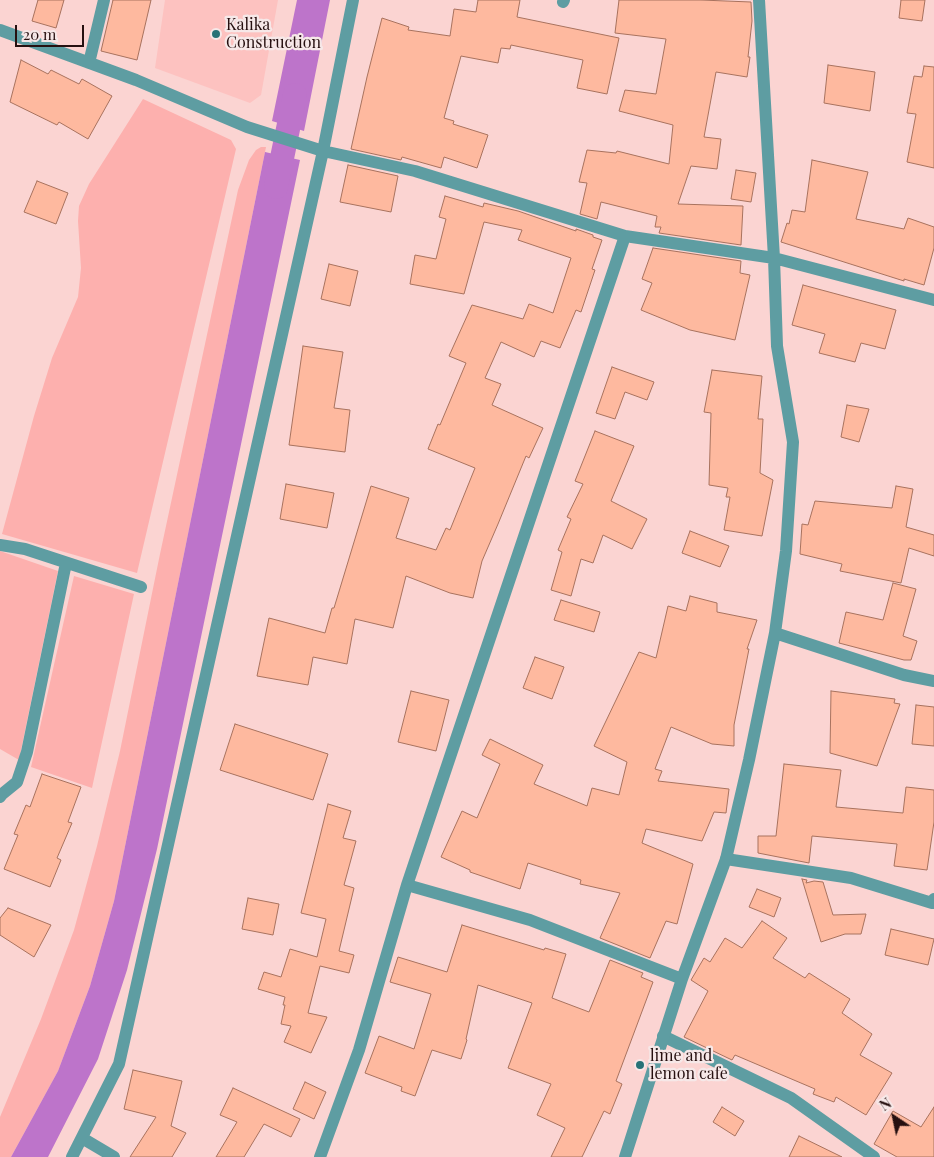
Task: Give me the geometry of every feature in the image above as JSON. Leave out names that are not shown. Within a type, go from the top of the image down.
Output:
[{"type":"street","points":[[89,63],[104,0]]},
{"type":"street","points":[[72,1157],[119,1064],[318,149],[353,0]]},
{"type":"street","points":[[625,1157],[663,1036],[726,859],[749,760],[775,632],[786,551],[792,442],[777,346],[774,258],[759,0]]},
{"type":"street","points":[[0,30],[136,80],[247,127],[318,149],[416,171],[625,236],[774,258],[933,297]]},
{"type":"street","points":[[320,1157],[359,1050],[407,885],[625,236]]},
{"type":"street","points":[[0,545],[25,549],[141,587]]},
{"type":"street","points":[[1,796],[16,782],[27,752],[66,563]]},
{"type":"street","points":[[775,632],[904,675],[934,681]]},
{"type":"street","points":[[726,859],[852,878],[932,903],[934,899]]},
{"type":"street","points":[[407,885],[530,920],[682,980]]},
{"type":"street","points":[[663,1036],[791,1098],[874,1157]]},
{"type":"street","points":[[82,1138],[114,1157]]},
{"type":"shaded area","name":"Kalika Construction","points":[[165,0],[278,0],[261,95],[250,103],[155,68]]},
{"type":"shaded area","points":[[297,0],[330,0],[304,131],[272,121]]},
{"type":"shaded area","points":[[143,99],[231,140],[236,149],[137,573],[2,534],[52,358],[78,297],[81,268],[79,206],[89,184]]},
{"type":"shaded area","points":[[266,147],[114,901],[90,986],[58,1071],[11,1157],[0,1157],[0,1117],[41,1019],[74,930],[97,846],[120,751],[238,190],[249,160],[256,150]]},
{"type":"shaded area","points":[[265,152],[300,160],[157,849],[127,970],[98,1059],[48,1157],[11,1157],[58,1071],[90,986],[114,901]]},
{"type":"shaded area","points":[[0,551],[58,571],[19,760],[0,749]]},
{"type":"shaded area","points":[[74,576],[134,594],[92,788],[31,767]]},
{"type":"building","points":[[38,0],[64,0],[56,28],[32,21]]},
{"type":"building","points":[[113,0],[151,0],[137,60],[101,51]]},
{"type":"building","points":[[478,0],[520,0],[517,17],[619,38],[607,94],[577,88],[583,60],[511,45],[510,49],[501,48],[498,63],[461,56],[444,118],[454,121],[453,124],[488,135],[477,168],[444,157],[441,168],[402,157],[401,160],[351,149],[382,18],[409,27],[408,30],[450,36],[454,9],[476,12]]},
{"type":"building","points":[[619,0],[751,2],[752,21],[747,77],[716,72],[704,137],[721,139],[717,169],[691,166],[678,204],[743,206],[741,245],[659,233],[661,227],[655,227],[657,216],[601,202],[597,219],[580,214],[587,183],[579,182],[587,150],[616,153],[617,151],[669,164],[673,125],[619,111],[625,90],[656,94],[666,39],[615,33]]},
{"type":"building","points":[[901,0],[925,0],[922,21],[899,18]]},
{"type":"building","points":[[21,60],[48,74],[51,70],[79,84],[82,79],[112,96],[88,139],[59,122],[57,125],[10,102]]},
{"type":"building","points":[[828,65],[875,72],[870,111],[824,103]]},
{"type":"building","points":[[924,66],[934,67],[934,168],[907,162],[916,114],[907,113],[914,76],[922,77]]},
{"type":"building","points":[[812,160],[868,172],[856,219],[904,229],[908,218],[934,227],[934,248],[924,285],[904,279],[904,281],[781,242],[787,223],[789,224],[792,210],[805,212]]},
{"type":"building","points":[[348,165],[398,176],[391,212],[340,202]]},
{"type":"building","points":[[736,170],[756,173],[751,202],[731,199]]},
{"type":"building","points":[[37,181],[68,193],[56,224],[24,212]]},
{"type":"building","points":[[445,196],[483,207],[484,203],[518,211],[576,231],[576,229],[602,240],[592,269],[595,270],[581,312],[576,310],[560,348],[541,341],[534,357],[501,342],[485,378],[501,384],[492,405],[543,428],[529,458],[526,456],[482,561],[473,598],[450,593],[406,576],[393,628],[355,619],[347,664],[313,657],[308,685],[257,676],[269,618],[325,633],[371,486],[409,498],[396,538],[436,550],[446,528],[450,530],[475,468],[428,449],[466,363],[449,356],[472,305],[523,319],[529,304],[553,313],[571,258],[518,240],[522,230],[484,222],[464,294],[410,284],[415,255],[436,259],[446,219],[439,217]]},
{"type":"building","points":[[653,248],[741,261],[740,273],[750,275],[735,340],[690,330],[641,310],[652,283],[642,279]]},
{"type":"building","points":[[329,264],[358,271],[350,306],[321,299]]},
{"type":"building","points":[[803,285],[896,310],[885,349],[861,343],[855,362],[819,353],[825,334],[792,325]]},
{"type":"building","points":[[303,346],[343,352],[334,408],[350,410],[345,452],[289,445]]},
{"type":"building","points":[[612,367],[654,382],[647,400],[625,392],[615,419],[596,413]]},
{"type":"building","points":[[712,370],[762,376],[758,419],[763,419],[760,473],[773,480],[762,536],[724,530],[730,497],[726,497],[728,488],[709,485],[711,413],[704,412]]},
{"type":"building","points":[[847,405],[869,409],[859,442],[841,437]]},
{"type":"building","points":[[595,431],[634,446],[611,501],[647,519],[632,549],[603,535],[593,563],[581,559],[571,596],[551,590],[562,552],[558,550],[571,519],[567,517],[583,484],[575,481]]},
{"type":"building","points":[[286,484],[334,493],[327,528],[280,519]]},
{"type":"building","points":[[896,486],[913,489],[906,527],[934,535],[934,556],[909,548],[901,583],[840,571],[842,564],[800,554],[802,524],[808,525],[815,501],[892,508]]},
{"type":"building","points":[[690,531],[729,546],[720,567],[682,553]]},
{"type":"building","points":[[893,583],[916,589],[903,636],[917,641],[911,660],[904,660],[839,643],[846,612],[883,620]]},
{"type":"building","points":[[690,596],[717,603],[717,612],[757,620],[747,649],[749,649],[734,725],[734,746],[712,744],[671,727],[655,769],[662,771],[658,781],[729,789],[726,813],[714,812],[702,841],[646,829],[642,843],[693,864],[677,924],[666,921],[650,958],[600,938],[620,893],[580,884],[581,880],[528,863],[520,889],[470,872],[470,870],[441,857],[462,811],[477,818],[500,764],[482,755],[490,739],[543,765],[534,784],[587,806],[592,788],[619,795],[627,762],[594,746],[639,652],[656,658],[668,606],[686,611]]},
{"type":"building","points":[[561,600],[600,612],[594,632],[554,620]]},
{"type":"building","points":[[535,657],[564,667],[552,699],[523,688]]},
{"type":"building","points":[[411,691],[449,700],[436,751],[398,742]]},
{"type":"building","points":[[831,691],[895,699],[894,703],[900,704],[877,766],[830,753]]},
{"type":"building","points":[[916,705],[934,707],[934,746],[912,744]]},
{"type":"building","points":[[235,724],[328,754],[313,800],[220,770]]},
{"type":"building","points":[[784,764],[841,770],[836,807],[903,813],[906,787],[934,790],[934,822],[927,870],[894,866],[897,844],[812,836],[809,863],[758,853],[758,836],[776,836]]},
{"type":"building","points":[[42,774],[81,787],[68,822],[72,823],[57,858],[61,860],[50,887],[4,869],[18,835],[14,834],[26,805],[30,807]]},
{"type":"building","points":[[328,804],[351,811],[343,838],[356,841],[344,885],[354,888],[339,951],[354,955],[349,973],[320,966],[308,1013],[327,1017],[311,1053],[284,1042],[291,1026],[281,1024],[285,997],[258,989],[264,972],[281,977],[290,949],[317,957],[326,919],[301,913]]},
{"type":"building","points":[[802,879],[807,880],[806,883],[814,881],[823,882],[833,915],[866,914],[861,934],[845,934],[821,942]]},
{"type":"building","points":[[757,889],[781,898],[774,917],[749,907]]},
{"type":"building","points":[[248,898],[279,904],[273,935],[242,929]]},
{"type":"building","points":[[8,908],[51,925],[34,957],[0,935],[0,918]]},
{"type":"building","points":[[762,921],[787,938],[773,958],[805,978],[809,973],[850,999],[842,1013],[872,1034],[860,1055],[892,1073],[866,1115],[836,1097],[834,1102],[813,1094],[815,1089],[735,1055],[732,1060],[684,1037],[708,991],[691,980],[704,958],[710,962],[725,938],[742,948]]},
{"type":"building","points":[[462,925],[544,950],[545,948],[566,954],[552,998],[589,1012],[610,960],[643,973],[641,977],[653,982],[616,1081],[622,1084],[610,1114],[604,1111],[582,1157],[551,1157],[565,1128],[537,1115],[551,1084],[508,1068],[532,1003],[478,985],[467,1040],[461,1059],[432,1050],[415,1096],[401,1091],[402,1087],[365,1073],[379,1036],[414,1049],[431,994],[390,982],[398,957],[447,972]]},
{"type":"building","points":[[891,929],[934,939],[928,965],[885,955]]},
{"type":"building","points":[[133,1070],[182,1081],[171,1126],[186,1133],[172,1157],[130,1157],[156,1117],[124,1109]]},
{"type":"building","points":[[305,1082],[326,1092],[314,1119],[293,1109]]},
{"type":"building","points":[[233,1088],[300,1119],[291,1137],[264,1124],[244,1157],[216,1157],[237,1122],[220,1115]]},
{"type":"building","points":[[722,1107],[744,1121],[735,1136],[713,1122]]},
{"type":"building","points":[[934,1107],[934,1157],[897,1157],[874,1144],[893,1111],[921,1127]]},
{"type":"building","points":[[799,1136],[842,1157],[789,1157]]},
{"type":"waterway","points":[[276,187],[295,95]]},
{"type":"place","name":"Kalika Construction","points":[[216,34]]},
{"type":"place","name":"lime and lemon cafe","points":[[640,1065]]}]
